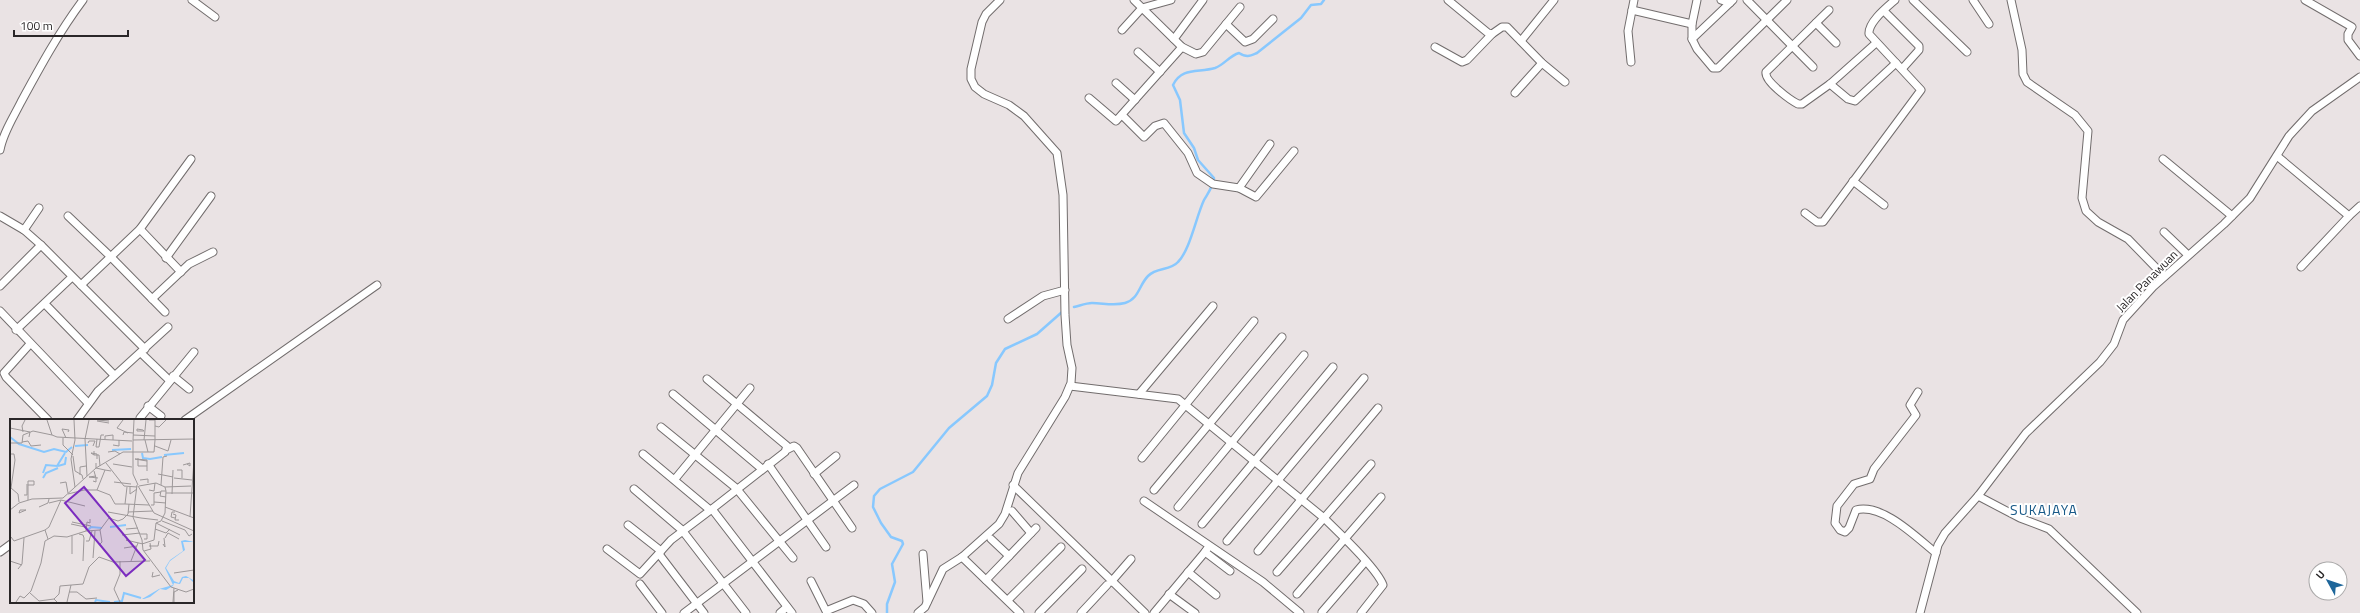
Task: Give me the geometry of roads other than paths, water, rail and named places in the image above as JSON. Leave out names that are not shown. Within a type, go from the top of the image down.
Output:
[{"type":"street","points":[[0,150],[2,141],[32,82],[58,35],[82,0]]},
{"type":"street","points":[[192,0],[215,17]]},
{"type":"street","points":[[918,613],[927,603],[943,569],[962,557],[999,524],[1005,514],[1018,472],[1070,386],[1072,368],[1067,345],[1064,195],[1057,153],[1024,116],[1010,105],[984,94],[975,87],[971,79],[971,69],[982,22],[986,14],[1000,0]]},
{"type":"street","points":[[1134,0],[1182,47],[1200,54],[1240,7]]},
{"type":"street","points":[[1122,30],[1142,8],[1171,0]]},
{"type":"street","points":[[1174,39],[1203,0]]},
{"type":"street","points":[[1448,0],[1492,34]]},
{"type":"street","points":[[1521,41],[1554,0]]},
{"type":"street","points":[[1631,62],[1628,31],[1634,0]]},
{"type":"street","points":[[1697,0],[1692,24],[1692,39],[1696,48],[1716,69],[1786,0]]},
{"type":"street","points":[[1721,0],[1731,1]]},
{"type":"street","points":[[1747,0],[1793,45],[1813,68]]},
{"type":"street","points":[[1913,0],[1967,52]]},
{"type":"street","points":[[1973,0],[1989,24]]},
{"type":"street","points":[[2012,0],[2022,50],[2023,74],[2027,82],[2075,115],[2088,131],[2082,198],[2086,211],[2098,222],[2128,239],[2164,276]]},
{"type":"street","points":[[2305,0],[2307,3],[2352,27],[2348,34],[2348,40],[2360,56]]},
{"type":"street","points":[[1692,39],[1731,1]]},
{"type":"street","points":[[1805,213],[1817,222],[1823,222],[1921,90],[1869,34],[1869,28],[1892,1]]},
{"type":"street","points":[[1632,10],[1692,24]]},
{"type":"street","points":[[1829,10],[1766,72],[1768,80],[1798,104],[1830,84],[1876,42]]},
{"type":"street","points":[[1830,84],[1848,99],[1855,101],[1919,50],[1919,46],[1884,11]]},
{"type":"street","points":[[1226,24],[1245,42],[1253,39],[1273,19]]},
{"type":"street","points":[[1816,23],[1836,44]]},
{"type":"street","points":[[1435,47],[1462,62],[1467,60],[1492,34],[1504,26],[1542,63],[1565,82]]},
{"type":"street","points":[[1089,98],[1116,121],[1182,47]]},
{"type":"street","points":[[1138,52],[1160,72]]},
{"type":"street","points":[[1515,94],[1542,63]]},
{"type":"street","name":"Jalan Panawuan","points":[[1920,613],[1936,553],[1945,533],[1978,496],[2026,433],[2100,362],[2114,344],[2123,320],[2164,276],[2232,216],[2250,198],[2289,136],[2312,111],[2360,77]]},
{"type":"street","points":[[1116,83],[1135,100]]},
{"type":"street","points":[[1122,115],[1144,137],[1155,126],[1164,122],[1188,153],[1197,172],[1214,184],[1239,188],[1256,197],[1294,151]]},
{"type":"street","points":[[1239,188],[1270,144]]},
{"type":"street","points":[[2277,156],[2350,216]]},
{"type":"street","points":[[81,285],[140,229],[191,159]]},
{"type":"street","points":[[2163,159],[2232,216]]},
{"type":"street","points":[[1853,181],[1884,205]]},
{"type":"street","points":[[166,258],[211,196]]},
{"type":"street","points":[[2301,267],[2360,206]]},
{"type":"street","points":[[24,230],[38,208]]},
{"type":"street","points":[[0,216],[24,230],[41,245],[143,351],[171,378],[190,389]]},
{"type":"street","points":[[68,216],[110,256],[164,312]]},
{"type":"street","points":[[140,229],[181,272]]},
{"type":"street","points":[[2164,232],[2188,255]]},
{"type":"street","points":[[0,286],[41,245]]},
{"type":"street","points":[[152,299],[181,272],[199,258],[212,252]]},
{"type":"street","points":[[16,330],[72,277]]},
{"type":"street","points":[[186,419],[377,285]]},
{"type":"street","points":[[1008,319],[1043,296],[1054,291],[1065,290]]},
{"type":"street","points":[[45,304],[114,375]]},
{"type":"street","points":[[1139,394],[1213,306]]},
{"type":"street","points":[[0,311],[16,330],[88,403]]},
{"type":"street","points":[[1142,458],[1254,321]]},
{"type":"street","points":[[78,419],[88,403],[114,375],[143,351],[168,327]]},
{"type":"street","points":[[1154,490],[1282,337]]},
{"type":"street","points":[[30,344],[4,373],[6,377],[47,419]]},
{"type":"street","points":[[140,418],[148,406],[194,352]]},
{"type":"street","points":[[1178,507],[1304,355]]},
{"type":"street","points":[[1202,524],[1333,367]]},
{"type":"street","points":[[1227,541],[1364,378]]},
{"type":"street","points":[[707,379],[784,442],[788,449]]},
{"type":"street","points":[[1070,386],[1178,399],[1185,404],[1300,500],[1324,518],[1346,539],[1380,577],[1383,585],[1361,613]]},
{"type":"street","points":[[675,479],[750,388]]},
{"type":"street","points":[[1918,392],[1910,405],[1916,415],[1873,470],[1871,478],[1856,482],[1839,504],[1835,523],[1840,530],[1845,532],[1849,528],[1856,510],[1874,512],[1897,521],[1936,553]]},
{"type":"street","points":[[673,394],[765,466],[826,547]]},
{"type":"street","points":[[148,406],[161,416]]},
{"type":"street","points":[[1258,551],[1378,408]]},
{"type":"street","points":[[661,427],[736,488],[793,558]]},
{"type":"street","points":[[607,549],[639,574],[643,572],[682,530],[765,466],[794,446],[797,448],[852,528]]},
{"type":"street","points":[[643,454],[711,509],[790,610],[780,613]]},
{"type":"street","points":[[814,474],[836,456]]},
{"type":"street","points":[[1277,572],[1371,464]]},
{"type":"street","points":[[684,613],[723,582],[854,485]]},
{"type":"street","points":[[1013,485],[1109,583],[1145,613]]},
{"type":"street","points":[[634,489],[682,530],[746,613]]},
{"type":"street","points":[[1978,496],[2020,518],[2049,529],[2137,613]]},
{"type":"street","points":[[1298,594],[1381,497]]},
{"type":"street","points":[[1144,501],[1207,549],[1230,570]]},
{"type":"street","points":[[986,580],[1034,530],[1012,511]]},
{"type":"street","points":[[628,525],[660,553],[704,613]]},
{"type":"street","points":[[991,539],[1010,556]]},
{"type":"street","points":[[0,552],[10,545]]},
{"type":"street","points":[[1008,600],[1061,547]]},
{"type":"street","points":[[1154,613],[1207,549]]},
{"type":"street","points":[[1207,549],[1263,582],[1300,613]]},
{"type":"street","points":[[923,554],[927,603]]},
{"type":"street","points":[[962,557],[1020,613]]},
{"type":"street","points":[[1081,613],[1131,559]]},
{"type":"street","points":[[1322,612],[1365,562]]},
{"type":"street","points":[[1039,613],[1082,569]]},
{"type":"street","points":[[1188,572],[1216,595]]},
{"type":"street","points":[[811,581],[826,611],[853,600],[864,604],[872,613]]},
{"type":"street","points":[[640,584],[662,613]]},
{"type":"street","points":[[1169,594],[1195,613]]},
{"type":"waterway","points":[[1074,307],[1090,303],[1117,304],[1130,301],[1136,295],[1148,276],[1155,271],[1175,265],[1186,250],[1201,207],[1214,178],[1198,160],[1194,148],[1184,133],[1180,100],[1173,85],[1177,79],[1186,73],[1215,68],[1239,53],[1244,56],[1257,53],[1301,18],[1311,5],[1321,4],[1324,0]]},
{"type":"waterway","points":[[887,613],[887,604],[895,582],[892,564],[903,544],[902,541],[891,537],[881,523],[873,507],[874,496],[880,489],[913,472],[949,428],[987,396],[992,385],[996,363],[1005,349],[1037,334],[1062,312]]},
{"type":"district","name":"SUKAJAYA","points":[[2044,510]]}]
